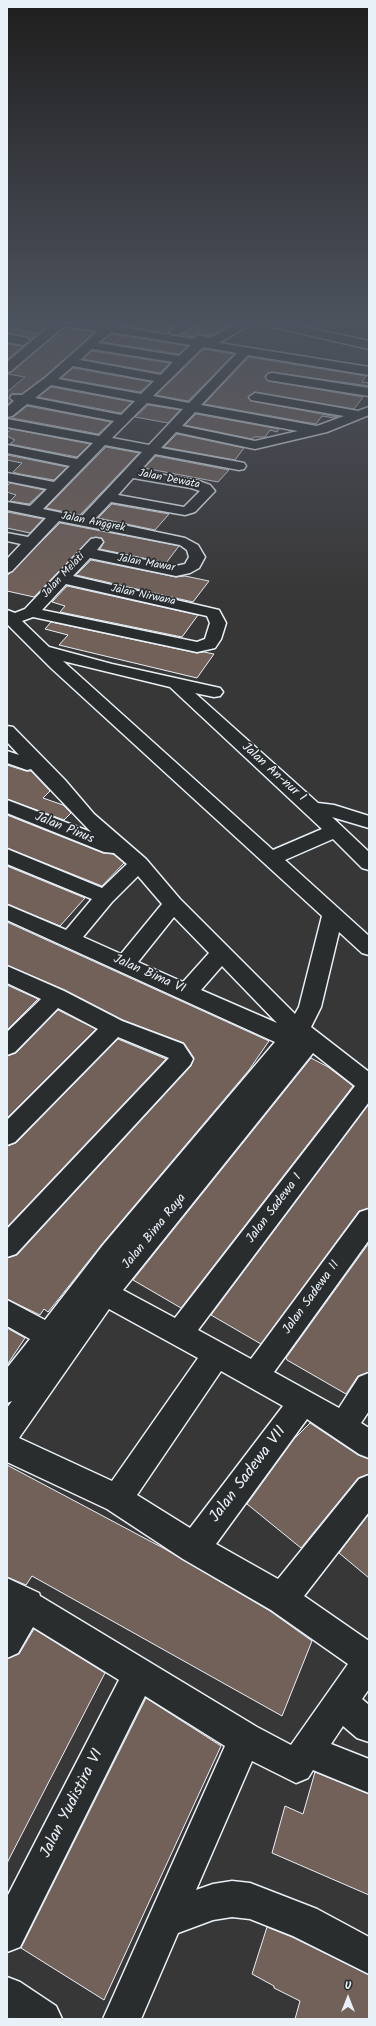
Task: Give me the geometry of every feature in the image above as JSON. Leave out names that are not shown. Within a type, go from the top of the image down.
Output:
[{"type":"street","points":[[33,511],[124,419]]},
{"type":"street","points":[[85,521],[182,419]]},
{"type":"street","points":[[251,419],[316,430]]},
{"type":"street","points":[[173,428],[252,448],[316,430],[349,419]]},
{"type":"street","points":[[7,423],[239,466]]},
{"type":"street","points":[[7,449],[80,464]]},
{"type":"street","name":"Jalan Dewata","points":[[108,497],[167,509],[185,511],[190,509],[207,493],[207,489],[194,484],[130,473]]},
{"type":"street","points":[[7,477],[57,487]]},
{"type":"street","name":"Jalan Anggrek","points":[[7,506],[179,540]]},
{"type":"street","points":[[7,568],[56,516]]},
{"type":"street","name":"Jalan Melati","points":[[31,612],[111,527]]},
{"type":"street","points":[[7,537],[32,542]]},
{"type":"street","name":"Jalan Mawar","points":[[86,552],[170,570],[184,570],[194,565],[197,557],[189,544],[179,540]]},
{"type":"street","name":"Jalan Nirwana","points":[[31,612],[197,647],[209,645],[213,639],[218,623],[215,615],[206,610],[62,578]]},
{"type":"street","points":[[9,618],[31,612]]},
{"type":"street","points":[[9,618],[272,858],[332,916],[369,948]]},
{"type":"street","points":[[44,650],[63,657],[177,685],[214,692]]},
{"type":"street","name":"Jalan An-nur I","points":[[177,685],[369,863]]},
{"type":"street","points":[[7,731],[35,762],[58,784],[87,818],[139,864],[173,904],[222,952],[286,1019],[300,1036],[369,1085]]},
{"type":"street","points":[[7,757],[27,764],[35,762]]},
{"type":"street","name":"Jalan Pinus","points":[[7,806],[100,843],[122,849]]},
{"type":"street","points":[[312,809],[334,811],[369,822]]},
{"type":"street","points":[[272,858],[334,831]]},
{"type":"street","points":[[7,856],[105,897]]},
{"type":"street","points":[[69,940],[105,897],[139,864]]},
{"type":"street","points":[[125,964],[173,904]]},
{"type":"street","name":"Jalan Bima VI","points":[[7,912],[187,992],[300,1036]]},
{"type":"street","points":[[300,1036],[310,1007],[332,916]]},
{"type":"street","points":[[187,992],[222,952]]},
{"type":"street","points":[[7,974],[56,996],[114,1026],[175,1050],[182,1059],[7,1246]]},
{"type":"street","points":[[7,1045],[56,996]]},
{"type":"street","points":[[7,1135],[114,1026]]},
{"type":"street","name":"Jalan Bima Raya","points":[[7,1390],[59,1341],[105,1293],[300,1036]]},
{"type":"street","name":"Jalan Bima Raya","points":[[7,1431],[112,1253],[300,1036]]},
{"type":"street","name":"Jalan Sadewa I","points":[[180,1333],[369,1085]]},
{"type":"street","name":"Jalan Sadewa II","points":[[255,1376],[369,1220]]},
{"type":"street","points":[[105,1293],[180,1333],[344,1425],[369,1444]]},
{"type":"street","points":[[7,1312],[59,1341]]},
{"type":"street","points":[[116,1499],[217,1354]]},
{"type":"street","points":[[344,1425],[369,1386]]},
{"type":"street","name":"Jalan Sadewa VII","points":[[194,1548],[303,1402]]},
{"type":"street","points":[[7,1447],[116,1499],[194,1548],[282,1599],[369,1661],[296,1766],[245,1739],[18,1599],[7,1642]]},
{"type":"street","points":[[282,1599],[369,1489]]},
{"type":"street","name":"Jalan Yudistira VI","points":[[7,1934],[139,1674]]},
{"type":"street","points":[[340,1703],[369,1726]]},
{"type":"street","points":[[122,2019],[245,1739]]},
{"type":"street","points":[[308,1750],[369,1776]]},
{"type":"street","points":[[165,1920],[213,1902],[232,1899],[250,1901],[304,1922],[369,1956]]},
{"type":"street","points":[[7,1995],[43,2019]]},
{"type":"building","points":[[15,419],[93,419],[111,422],[98,434]]},
{"type":"building","points":[[144,419],[172,419],[168,423]]},
{"type":"building","points":[[191,419],[221,419],[279,429],[277,432],[270,430],[265,437],[254,437],[252,439],[185,425]]},
{"type":"building","points":[[285,419],[320,419],[316,424]]},
{"type":"building","points":[[11,429],[90,444],[77,457],[10,444],[15,440],[7,436],[7,433]]},
{"type":"building","points":[[177,434],[244,448],[235,460],[164,447]]},
{"type":"building","points":[[106,447],[139,453],[80,515],[46,508]]},
{"type":"building","points":[[7,455],[67,467],[54,480],[20,474],[13,472],[22,463],[7,460]]},
{"type":"building","points":[[156,456],[229,470],[218,482],[144,468]]},
{"type":"building","points":[[10,483],[44,490],[29,504],[10,501],[16,495],[7,492],[7,486]]},
{"type":"building","points":[[112,504],[169,514],[155,530],[98,518]]},
{"type":"building","points":[[7,512],[43,519],[30,533],[7,528]]},
{"type":"building","points":[[60,523],[179,546],[166,563],[100,549],[104,542],[102,538],[91,538],[34,597],[7,591],[7,576]]},
{"type":"building","points":[[91,560],[176,577],[185,576],[209,581],[193,602],[76,575]]},
{"type":"building","points":[[67,586],[198,615],[182,637],[60,612],[65,606],[52,602]]},
{"type":"building","points":[[51,622],[197,653],[204,652],[214,654],[197,678],[59,645],[68,635],[45,629]]},
{"type":"building","points":[[7,765],[26,771],[31,771],[50,791],[43,798],[63,805],[71,813],[64,820],[7,799]]},
{"type":"building","points":[[7,815],[103,853],[113,854],[124,863],[102,886],[7,848]]},
{"type":"building","points":[[7,866],[85,898],[60,926],[7,904]]},
{"type":"building","points":[[7,922],[269,1041],[249,1070],[102,1244],[48,1312],[44,1309],[40,1315],[7,1299],[7,1258],[17,1255],[191,1066],[194,1058],[184,1043],[123,1020],[65,990],[7,965]]},
{"type":"building","points":[[7,985],[38,999],[7,1030]]},
{"type":"building","points":[[58,1010],[96,1029],[7,1118],[7,1056],[16,1053]]},
{"type":"building","points":[[118,1039],[166,1059],[7,1227],[7,1146],[16,1143]]},
{"type":"building","points":[[311,1058],[328,1067],[353,1086],[181,1308],[133,1280]]},
{"type":"building","points":[[369,1104],[369,1208],[359,1211],[261,1344],[211,1315]]},
{"type":"building","points":[[369,1243],[369,1372],[358,1376],[346,1394],[287,1360],[286,1358]]},
{"type":"building","points":[[7,1328],[25,1338],[7,1365]]},
{"type":"building","points":[[310,1423],[358,1455],[369,1459],[369,1474],[358,1478],[301,1548],[247,1504],[294,1439]]},
{"type":"building","points":[[7,1465],[165,1549],[270,1611],[312,1641],[282,1716],[32,1576],[26,1585],[7,1577]]},
{"type":"building","points":[[369,1514],[369,1578],[339,1553]]},
{"type":"building","points":[[34,1629],[105,1673],[7,1863],[7,1659],[19,1654]]},
{"type":"building","points":[[146,1698],[221,1746],[104,2000],[21,1948]]},
{"type":"building","points":[[315,1772],[369,1794],[369,1895],[272,1853],[285,1806],[303,1814]]},
{"type":"building","points":[[267,1927],[292,1937],[369,1975],[369,2019],[295,2019],[300,2001],[274,1988],[274,1986],[252,1974]]}]
